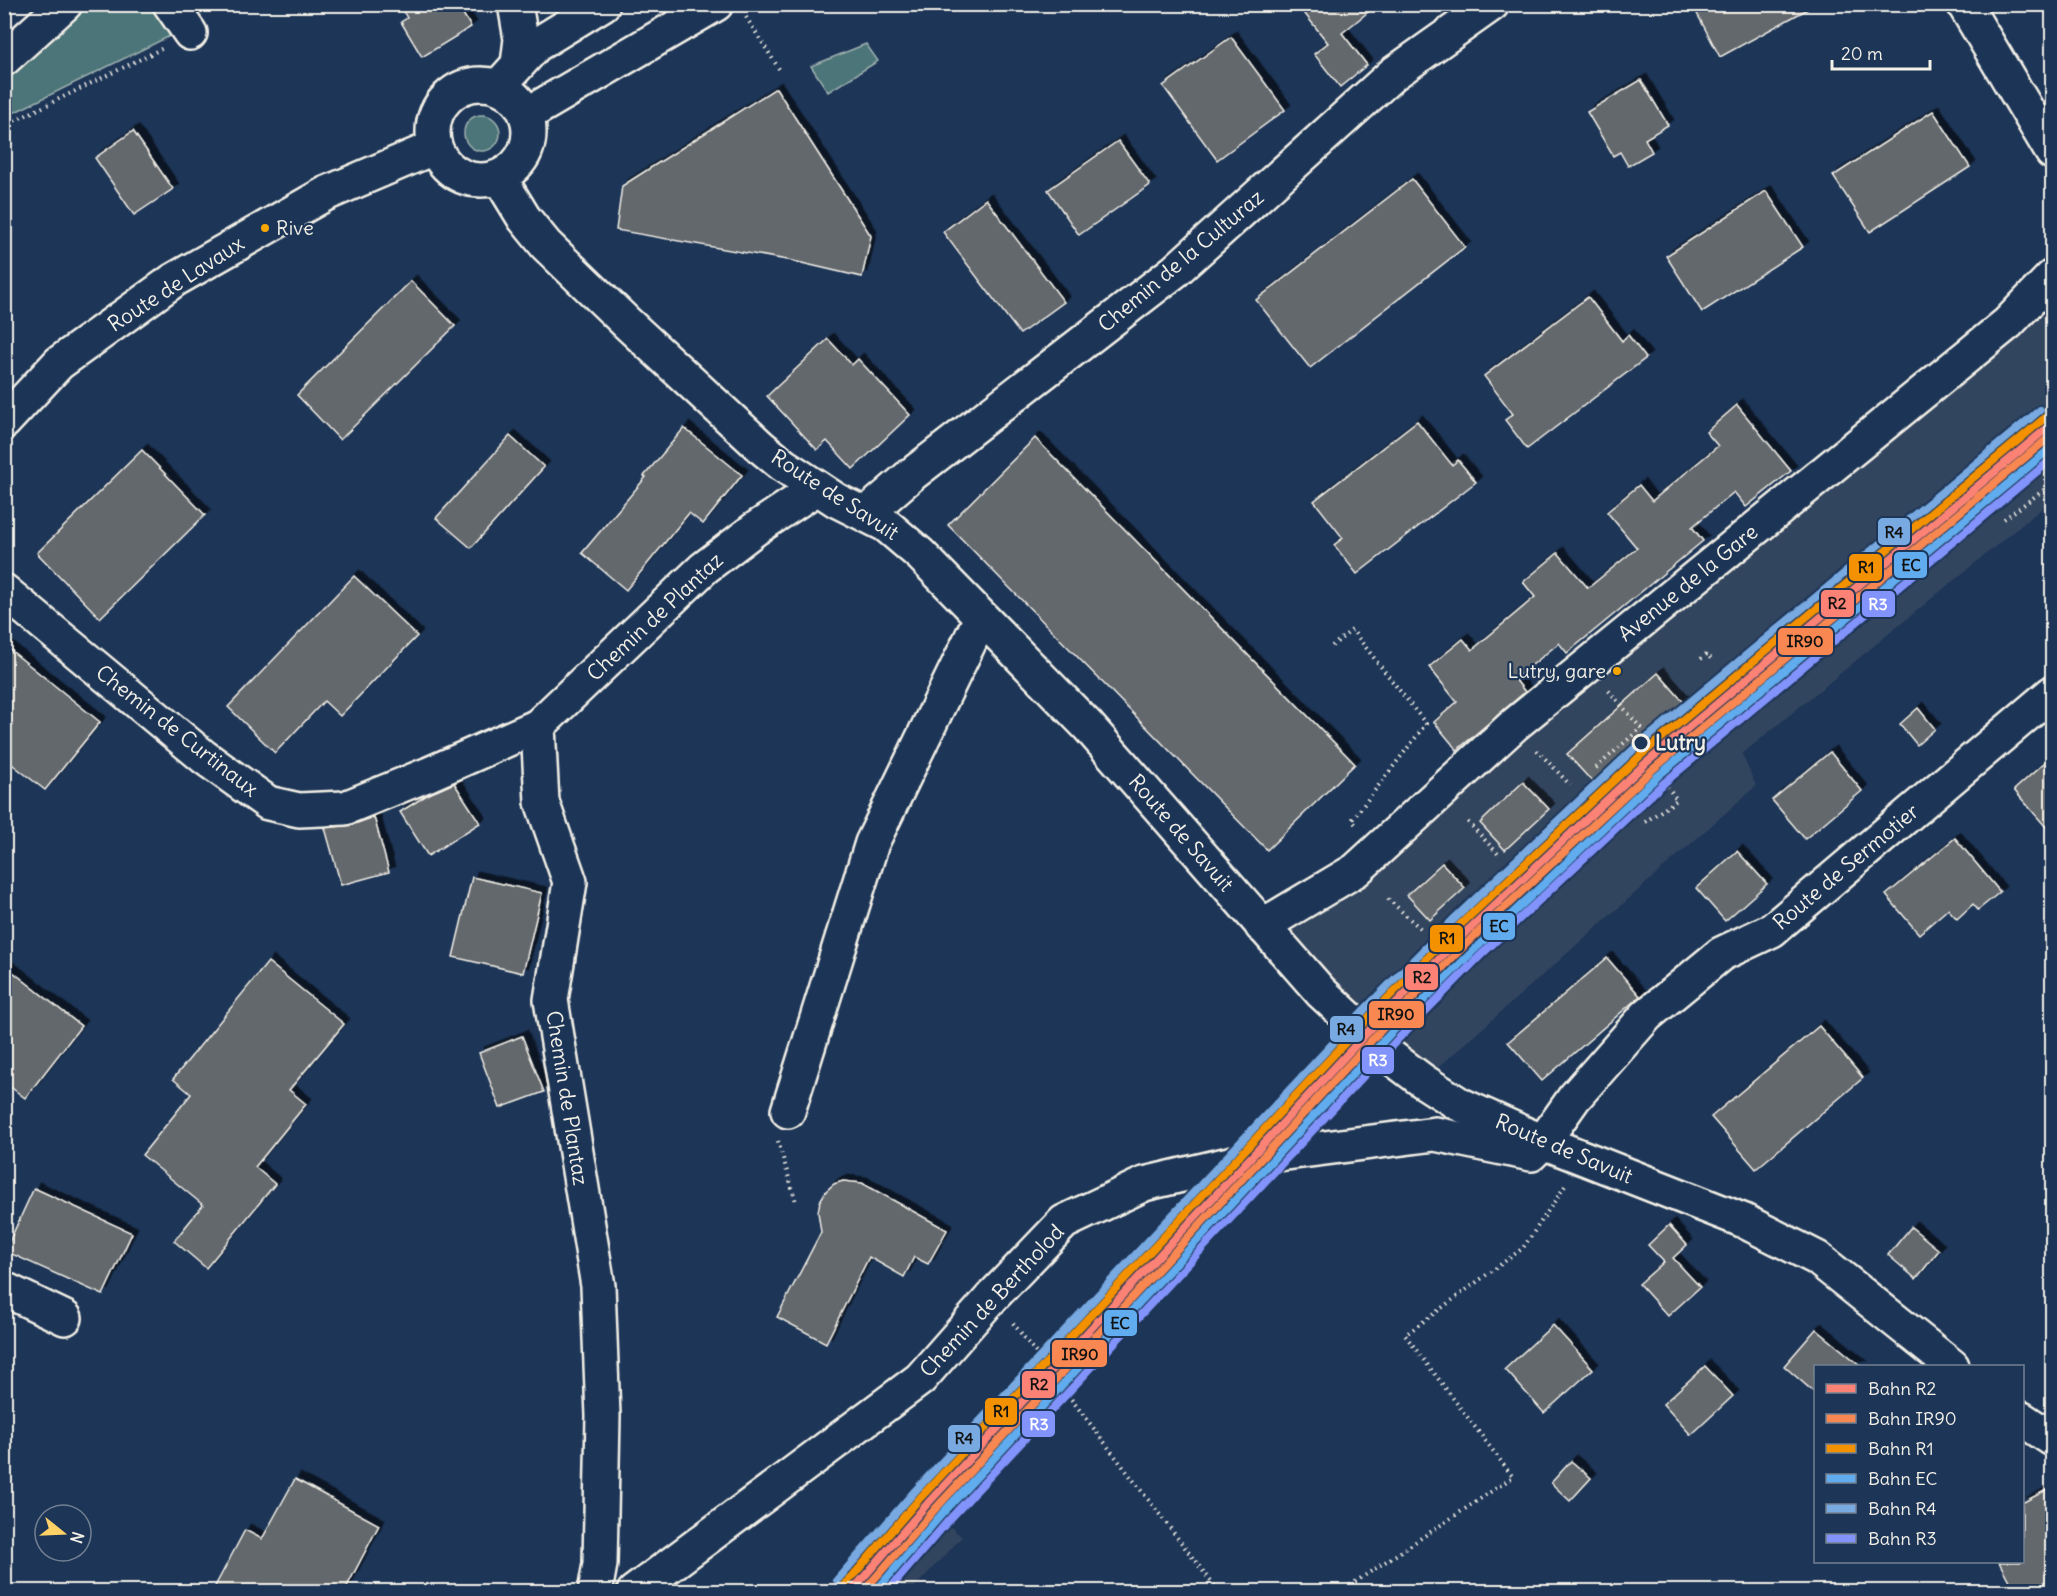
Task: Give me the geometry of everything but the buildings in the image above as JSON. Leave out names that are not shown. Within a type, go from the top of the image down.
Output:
[{"type":"street","points":[[4,60],[65,4]]},
{"type":"street","points":[[170,4],[190,33]]},
{"type":"street","points":[[515,4],[521,39],[508,75],[510,93],[520,103],[526,115],[529,130],[527,145],[521,158],[512,169],[499,177],[483,180],[468,178],[454,172],[443,161],[435,147],[436,116],[443,103],[454,92],[508,75],[536,45],[603,4]]},
{"type":"street","points":[[526,115],[716,4]]},
{"type":"street","name":"Chemin de la Culturaz","points":[[866,514],[911,475],[1175,272],[1393,74],[1492,4]]},
{"type":"street","points":[[1964,4],[2052,152]]},
{"type":"street","name":"Route de Lavaux","points":[[4,422],[59,363],[174,280],[325,194],[435,147]]},
{"type":"street","name":"Route de Savuit","points":[[499,177],[524,218],[546,245],[761,447],[817,488],[886,525],[910,544],[1088,726],[1320,992],[1399,1063],[1459,1104],[1543,1142],[1742,1220],[1817,1258],[1951,1365]]},
{"type":"street","name":"Avenue de la Gare","points":[[1262,926],[1356,870],[1514,725],[2007,324],[2052,277]]},
{"type":"street","name":"Chemin de Plantaz","points":[[594,1592],[600,1564],[603,1416],[598,1286],[551,1000],[570,882],[542,802],[538,726],[704,568],[755,529],[817,488]]},
{"type":"street","name":"Chemin de Curtinaux","points":[[4,591],[204,757],[268,803],[299,810],[345,808],[538,726]]},
{"type":"street","points":[[782,1123],[872,843],[981,618]]},
{"type":"street","name":"Route de Sermotier","points":[[1543,1142],[1574,1098],[1647,1015],[1721,954],[1772,930],[2052,693]]},
{"type":"street","name":"Chemin de Bertholod","points":[[634,1592],[920,1380],[993,1296],[1064,1222],[1144,1184],[1263,1156],[1435,1134],[1531,1154],[1543,1142]]},
{"type":"street","points":[[4,1289],[65,1318]]},
{"type":"street","points":[[2024,1420],[2052,1439]]},
{"type":"path","points":[[746,17],[781,72]]},
{"type":"path","points":[[4,126],[190,33]]},
{"type":"path","points":[[2004,519],[2052,484]]},
{"type":"path","points":[[1332,645],[1352,630],[1426,724],[1352,820],[1363,833]]},
{"type":"path","points":[[1701,659],[1707,654],[1712,660]]},
{"type":"path","points":[[1596,768],[1641,728],[1607,689],[1616,682]]},
{"type":"path","points":[[1514,725],[1570,785]]},
{"type":"path","points":[[1645,822],[1677,800],[1666,784]]},
{"type":"path","points":[[1468,822],[1500,856]]},
{"type":"path","points":[[1388,899],[1421,929]]},
{"type":"path","points":[[782,1123],[796,1202]]},
{"type":"path","points":[[1340,1592],[1513,1477],[1404,1335],[1523,1248],[1584,1158]]},
{"type":"path","points":[[993,1296],[1219,1592]]},
{"type":"shaded area","points":[[2052,277],[2052,500],[1742,754],[1756,786],[1423,1081],[1262,926]]},
{"type":"shaded area","points":[[910,1490],[962,1537],[911,1591],[824,1591]]},
{"type":"green space","points":[[58,5],[153,5],[174,34],[5,117],[4,54]]},
{"type":"green space","points":[[866,44],[878,61],[828,92],[811,66]]},
{"type":"green space","points":[[482,115],[495,120],[500,133],[495,146],[482,151],[469,146],[464,133],[469,120]]},
{"type":"rail line","name":"R4","points":[[837,1580],[915,1491],[1365,1009],[1453,920],[1634,749],[2040,410]]},
{"type":"rail line","name":"R1","points":[[844,1586],[921,1497],[1371,1015],[1459,926],[1640,756],[2046,417]]},
{"type":"rail line","name":"R2","points":[[851,1592],[928,1503],[1378,1021],[1465,933],[1646,763],[2052,424]]},
{"type":"rail line","name":"IR90","points":[[863,1592],[935,1509],[1384,1027],[1471,939],[1652,770],[2052,435]]},
{"type":"rail line","name":"EC","points":[[875,1592],[941,1515],[1391,1033],[1478,946],[1658,776],[2052,447]]},
{"type":"rail line","name":"R3","points":[[887,1592],[948,1521],[1397,1040],[1484,952],[1664,783],[2052,459]]},
{"type":"place","name":"Rive","points":[[265,228]]},
{"type":"place","name":"Lutry, gare","points":[[1617,671]]},
{"type":"place","name":"Lutry","points":[[1641,743]]}]
